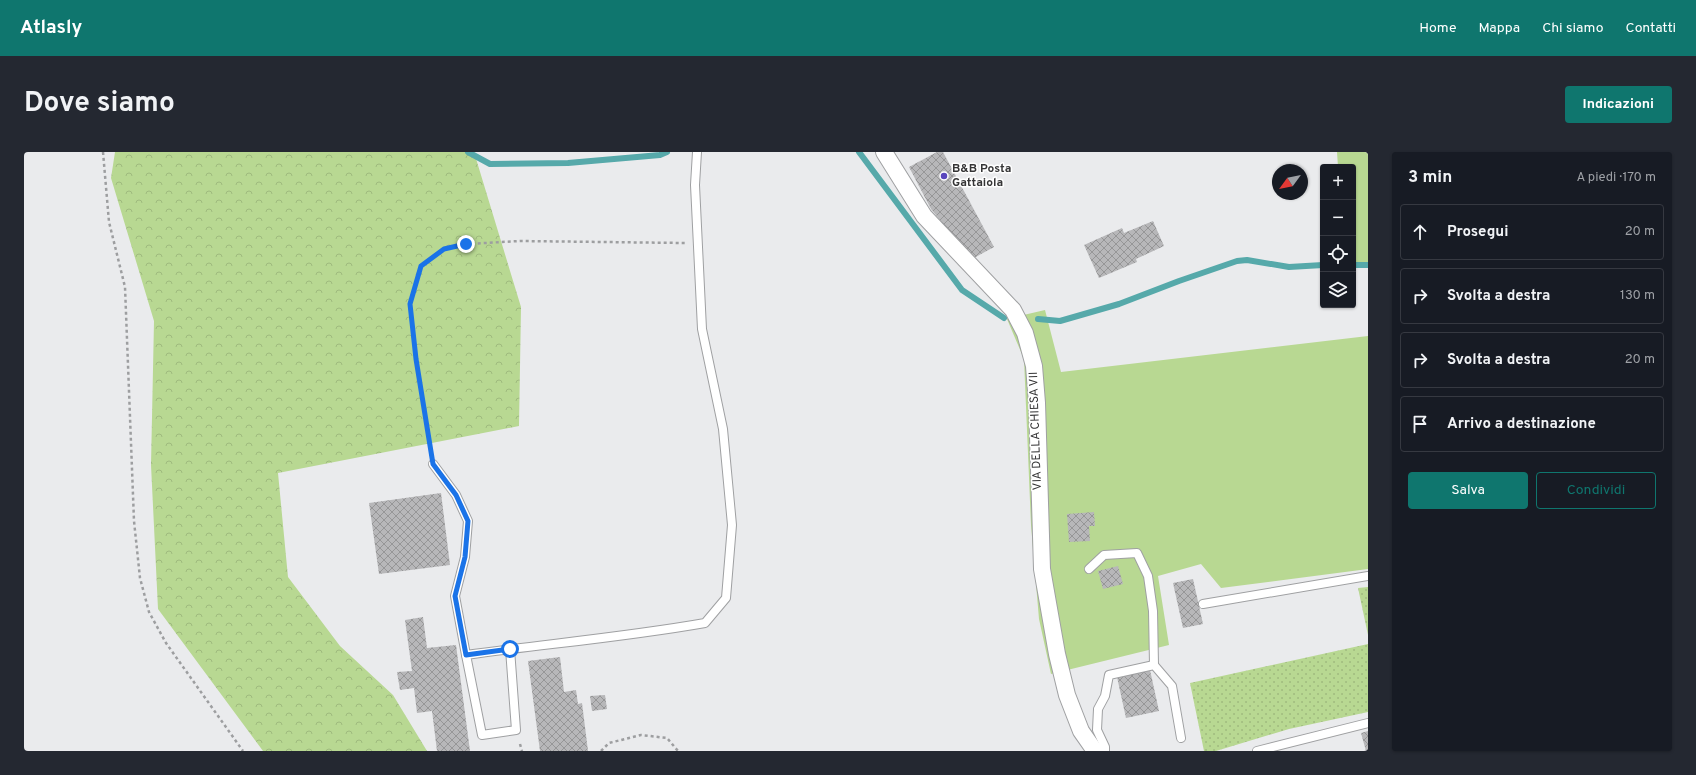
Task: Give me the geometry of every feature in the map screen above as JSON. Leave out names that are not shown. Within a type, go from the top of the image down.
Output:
[{"type":"street","name":"VIA DELLA CHIESA VII","points":[[884,152],[924,216],[1013,310],[1025,333],[1034,366],[1042,569],[1057,654],[1067,695],[1081,730],[1095,751]]},
{"type":"lane","points":[[466,655],[658,631],[705,622],[726,598],[732,525],[723,429],[702,329],[695,185],[697,152]]},
{"type":"lane","points":[[433,464],[456,495],[468,521],[465,557],[455,596],[482,735],[516,730],[510,649]]},
{"type":"lane","points":[[1089,569],[1104,555],[1137,553],[1148,576],[1153,611],[1154,664],[1172,686],[1181,738]]},
{"type":"lane","points":[[1204,604],[1368,576]]},
{"type":"lane","points":[[1105,751],[1106,747],[1097,730],[1098,709],[1105,696],[1109,675],[1154,664]]},
{"type":"lane","points":[[1257,751],[1368,723]]},
{"type":"path","points":[[103,152],[109,222],[125,287],[134,521],[140,578],[149,612],[166,643],[243,751]]},
{"type":"path","points":[[433,464],[416,359],[410,304],[421,266],[444,249],[466,244],[520,241],[698,243]]},
{"type":"path","points":[[601,751],[609,743],[641,735],[667,738],[678,751]]},
{"type":"green space","points":[[115,152],[474,152],[521,307],[519,426],[278,473],[288,577],[340,646],[393,695],[427,751],[263,751],[158,609],[151,465],[154,321],[111,178]]},
{"type":"green space","points":[[1337,152],[1368,152],[1368,263],[1356,265],[1356,164],[1338,164]]},
{"type":"green space","points":[[1045,310],[1061,372],[1368,336],[1368,569],[1221,588],[1201,564],[1158,576],[1169,645],[1051,674],[1039,619],[1031,525],[1024,359],[1007,319]]},
{"type":"green space","points":[[1368,587],[1368,635],[1358,588]]},
{"type":"green space","points":[[1368,644],[1368,712],[1289,729],[1216,751],[1204,751],[1190,683]]},
{"type":"building","points":[[937,152],[943,152],[994,247],[972,259],[931,209],[909,167]]},
{"type":"building","points":[[1153,221],[1164,246],[1136,259],[1137,262],[1099,278],[1084,245],[1122,228],[1124,233]]},
{"type":"building","points":[[441,493],[450,565],[379,574],[369,503]]},
{"type":"building","points":[[1094,512],[1095,526],[1089,526],[1090,541],[1069,542],[1067,514]]},
{"type":"building","points":[[1118,566],[1123,584],[1103,589],[1098,571]]},
{"type":"building","points":[[1193,579],[1203,624],[1183,628],[1173,583]]},
{"type":"building","points":[[423,617],[427,648],[456,645],[470,751],[437,751],[432,711],[417,713],[414,688],[400,690],[397,672],[412,671],[405,620]]},
{"type":"building","points":[[560,657],[564,692],[576,690],[578,704],[582,703],[588,751],[540,751],[528,661]]},
{"type":"building","points":[[1150,670],[1159,711],[1126,718],[1117,677]]},
{"type":"building","points":[[605,695],[607,709],[592,711],[590,696]]},
{"type":"building","points":[[1368,731],[1368,751],[1366,751],[1361,733]]},
{"type":"waterway","points":[[468,152],[490,164],[568,163],[660,155],[667,152]]},
{"type":"waterway","points":[[859,152],[962,290],[1004,318]]},
{"type":"waterway","points":[[1038,319],[1060,321],[1119,304],[1237,261],[1247,260],[1289,267],[1320,265]]},
{"type":"waterway","points":[[1356,265],[1368,265]]},
{"type":"place","name":"B&B Posta Gattaiola","points":[[944,176]]},
{"type":"route","points":[[466,244],[444,249],[421,266],[410,304],[416,359],[433,464],[456,495],[468,521],[465,557],[455,596],[466,655],[510,649]]}]
